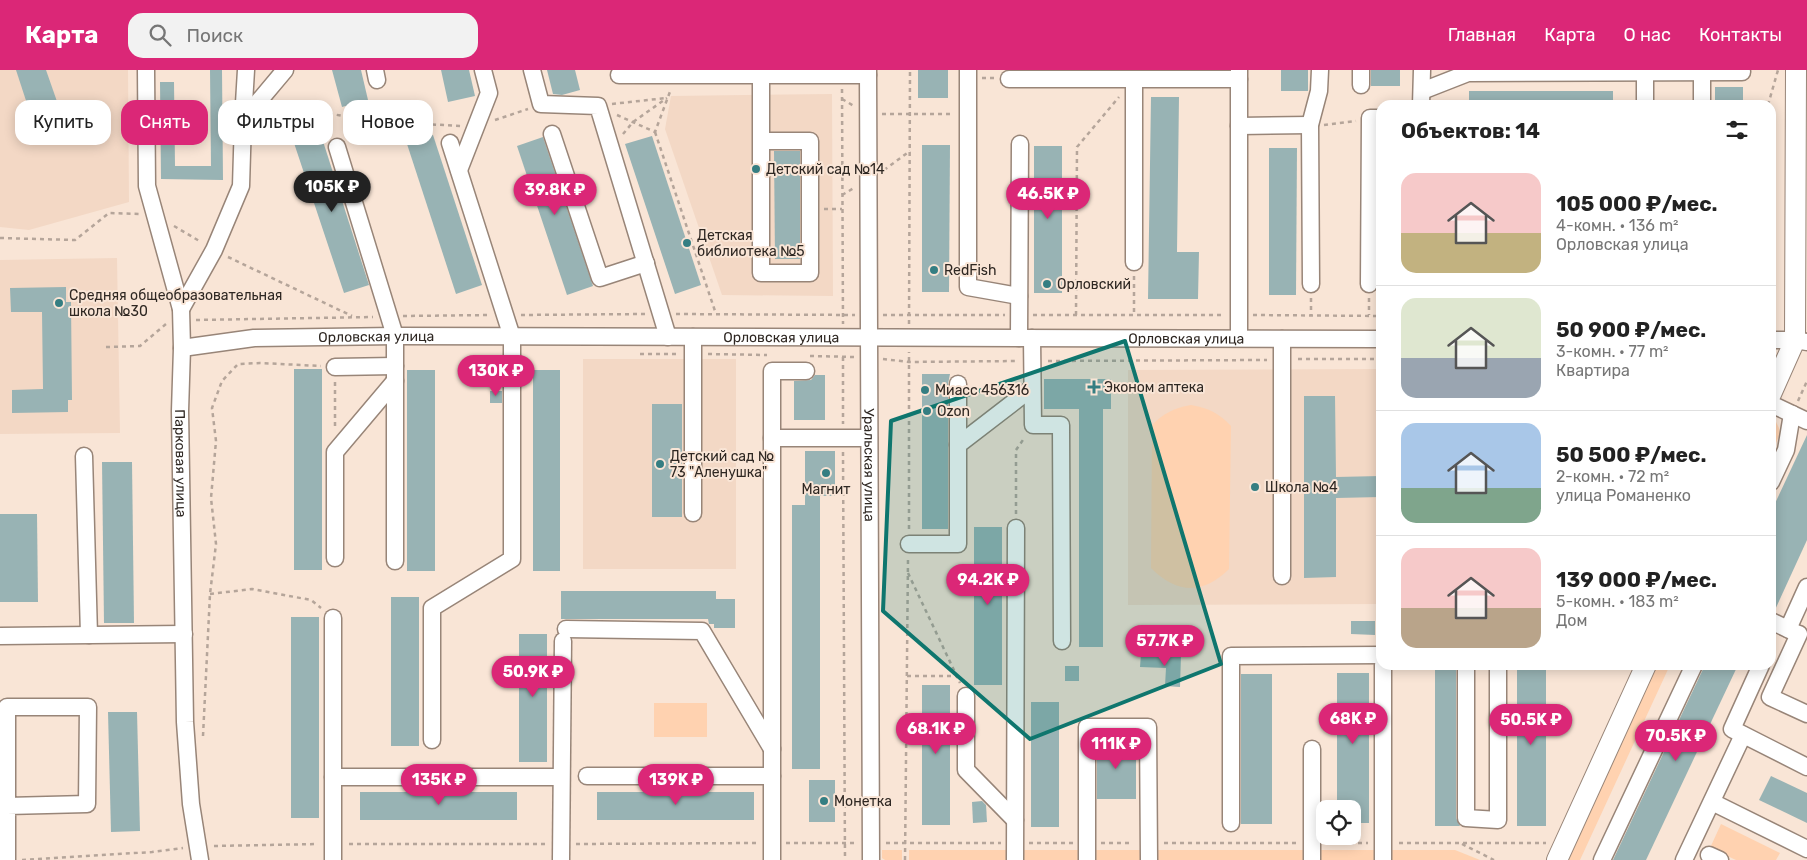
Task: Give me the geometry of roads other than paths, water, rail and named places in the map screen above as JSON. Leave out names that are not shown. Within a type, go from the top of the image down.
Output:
[{"type":"main road","points":[[1776,385],[1801,341],[1796,70]]},
{"type":"main road","points":[[1556,860],[1644,670]]},
{"type":"street","name":"Парковая улица","points":[[146,70],[147,186],[181,315],[180,411],[185,722],[191,804],[199,853]]},
{"type":"street","points":[[244,100],[246,70]]},
{"type":"street","points":[[260,100],[285,70]]},
{"type":"street","points":[[459,170],[489,93],[483,70]]},
{"type":"street","points":[[532,70],[541,104],[598,106],[668,337]]},
{"type":"street","points":[[968,70],[968,287],[1019,296]]},
{"type":"street","points":[[1311,284],[1310,125],[1319,91],[1320,70]]},
{"type":"street","points":[[1421,98],[1422,70]]},
{"type":"street","points":[[1638,71],[1644,100]]},
{"type":"street","points":[[1702,71],[1702,100]]},
{"type":"street","points":[[1421,98],[1468,72],[1742,72]]},
{"type":"street","points":[[619,75],[761,75],[783,73],[842,75],[868,73]]},
{"type":"street","name":"Уральская улица","points":[[868,73],[871,860]]},
{"type":"street","points":[[1003,78],[1134,79],[1170,74],[1239,74],[1239,338]]},
{"type":"street","points":[[761,75],[761,141],[761,273],[810,273],[810,141],[761,141]]},
{"type":"street","points":[[1134,79],[1134,262]]},
{"type":"street","points":[[1369,284],[1375,118]]},
{"type":"street","points":[[1239,126],[1310,125]]},
{"type":"street","points":[[552,134],[600,278],[646,263]]},
{"type":"street","points":[[432,740],[432,608],[512,559],[512,337],[450,143]]},
{"type":"street","points":[[1020,144],[1019,315],[1032,361],[1033,425],[1061,425],[1062,641]]},
{"type":"street","points":[[181,315],[214,250],[242,186],[243,145]]},
{"type":"street","points":[[337,147],[395,336],[395,561]]},
{"type":"street","name":"Орловская улица","points":[[182,348],[254,338],[395,336],[1376,339]]},
{"type":"street","points":[[693,337],[693,512]]},
{"type":"street","points":[[1282,339],[1282,576]]},
{"type":"street","points":[[1776,340],[1801,341]]},
{"type":"street","points":[[772,860],[772,371],[806,363]]},
{"type":"street","points":[[334,366],[395,374]]},
{"type":"street","points":[[334,558],[334,452],[395,374]]},
{"type":"street","points":[[909,544],[958,544],[958,384]]},
{"type":"street","points":[[958,445],[1032,388]]},
{"type":"street","points":[[1776,406],[1807,421]]},
{"type":"street","points":[[1776,471],[1786,450],[1792,414]]},
{"type":"street","points":[[772,438],[870,438]]},
{"type":"street","points":[[84,456],[89,635]]},
{"type":"street","points":[[1015,860],[1016,528]]},
{"type":"street","points":[[1807,587],[1798,634],[1770,696],[1807,714]]},
{"type":"street","points":[[333,618],[333,860]]},
{"type":"street","points":[[1776,623],[1798,634]]},
{"type":"street","points":[[561,860],[564,635],[702,631],[772,749]]},
{"type":"street","points":[[0,636],[184,634]]},
{"type":"street","points":[[1231,824],[1231,656],[1376,655]]},
{"type":"street","points":[[1383,670],[1383,860]]},
{"type":"street","points":[[1466,670],[1466,818],[1498,820],[1498,670]]},
{"type":"street","points":[[1602,860],[1692,670]]},
{"type":"street","points":[[1759,670],[1732,729],[1807,767]]},
{"type":"street","points":[[966,696],[966,770],[1015,820]]},
{"type":"street","points":[[7,806],[87,804],[88,707],[7,707],[7,806],[7,860]]},
{"type":"street","points":[[1087,860],[1087,727],[1148,727],[1148,860]]},
{"type":"street","points":[[1684,860],[1743,734]]},
{"type":"street","points":[[1312,749],[1312,860]]},
{"type":"street","points":[[587,776],[772,776]]},
{"type":"street","points":[[333,777],[561,777]]},
{"type":"street","points":[[1712,802],[1807,850]]},
{"type":"place","name":"Детский сад №14","points":[[756,169]]},
{"type":"place","name":"Детская библиотека №5","points":[[687,243]]},
{"type":"place","name":"RedFish","points":[[934,270]]},
{"type":"place","name":"Орловский","points":[[1047,284]]},
{"type":"place","name":"Средняя общеобразовательная школа №30","points":[[59,303]]},
{"type":"place","name":"Эконом аптека","points":[[1094,387]]},
{"type":"place","name":"Миасс 456316","points":[[925,390]]},
{"type":"place","name":"Ozon","points":[[927,411]]},
{"type":"place","name":"Детский сад № 73 \"Аленушка\"","points":[[660,464]]},
{"type":"place","name":"Магнит","points":[[826,473]]},
{"type":"place","name":"Школа №4","points":[[1255,487]]},
{"type":"place","name":"Монетка","points":[[824,801]]}]
